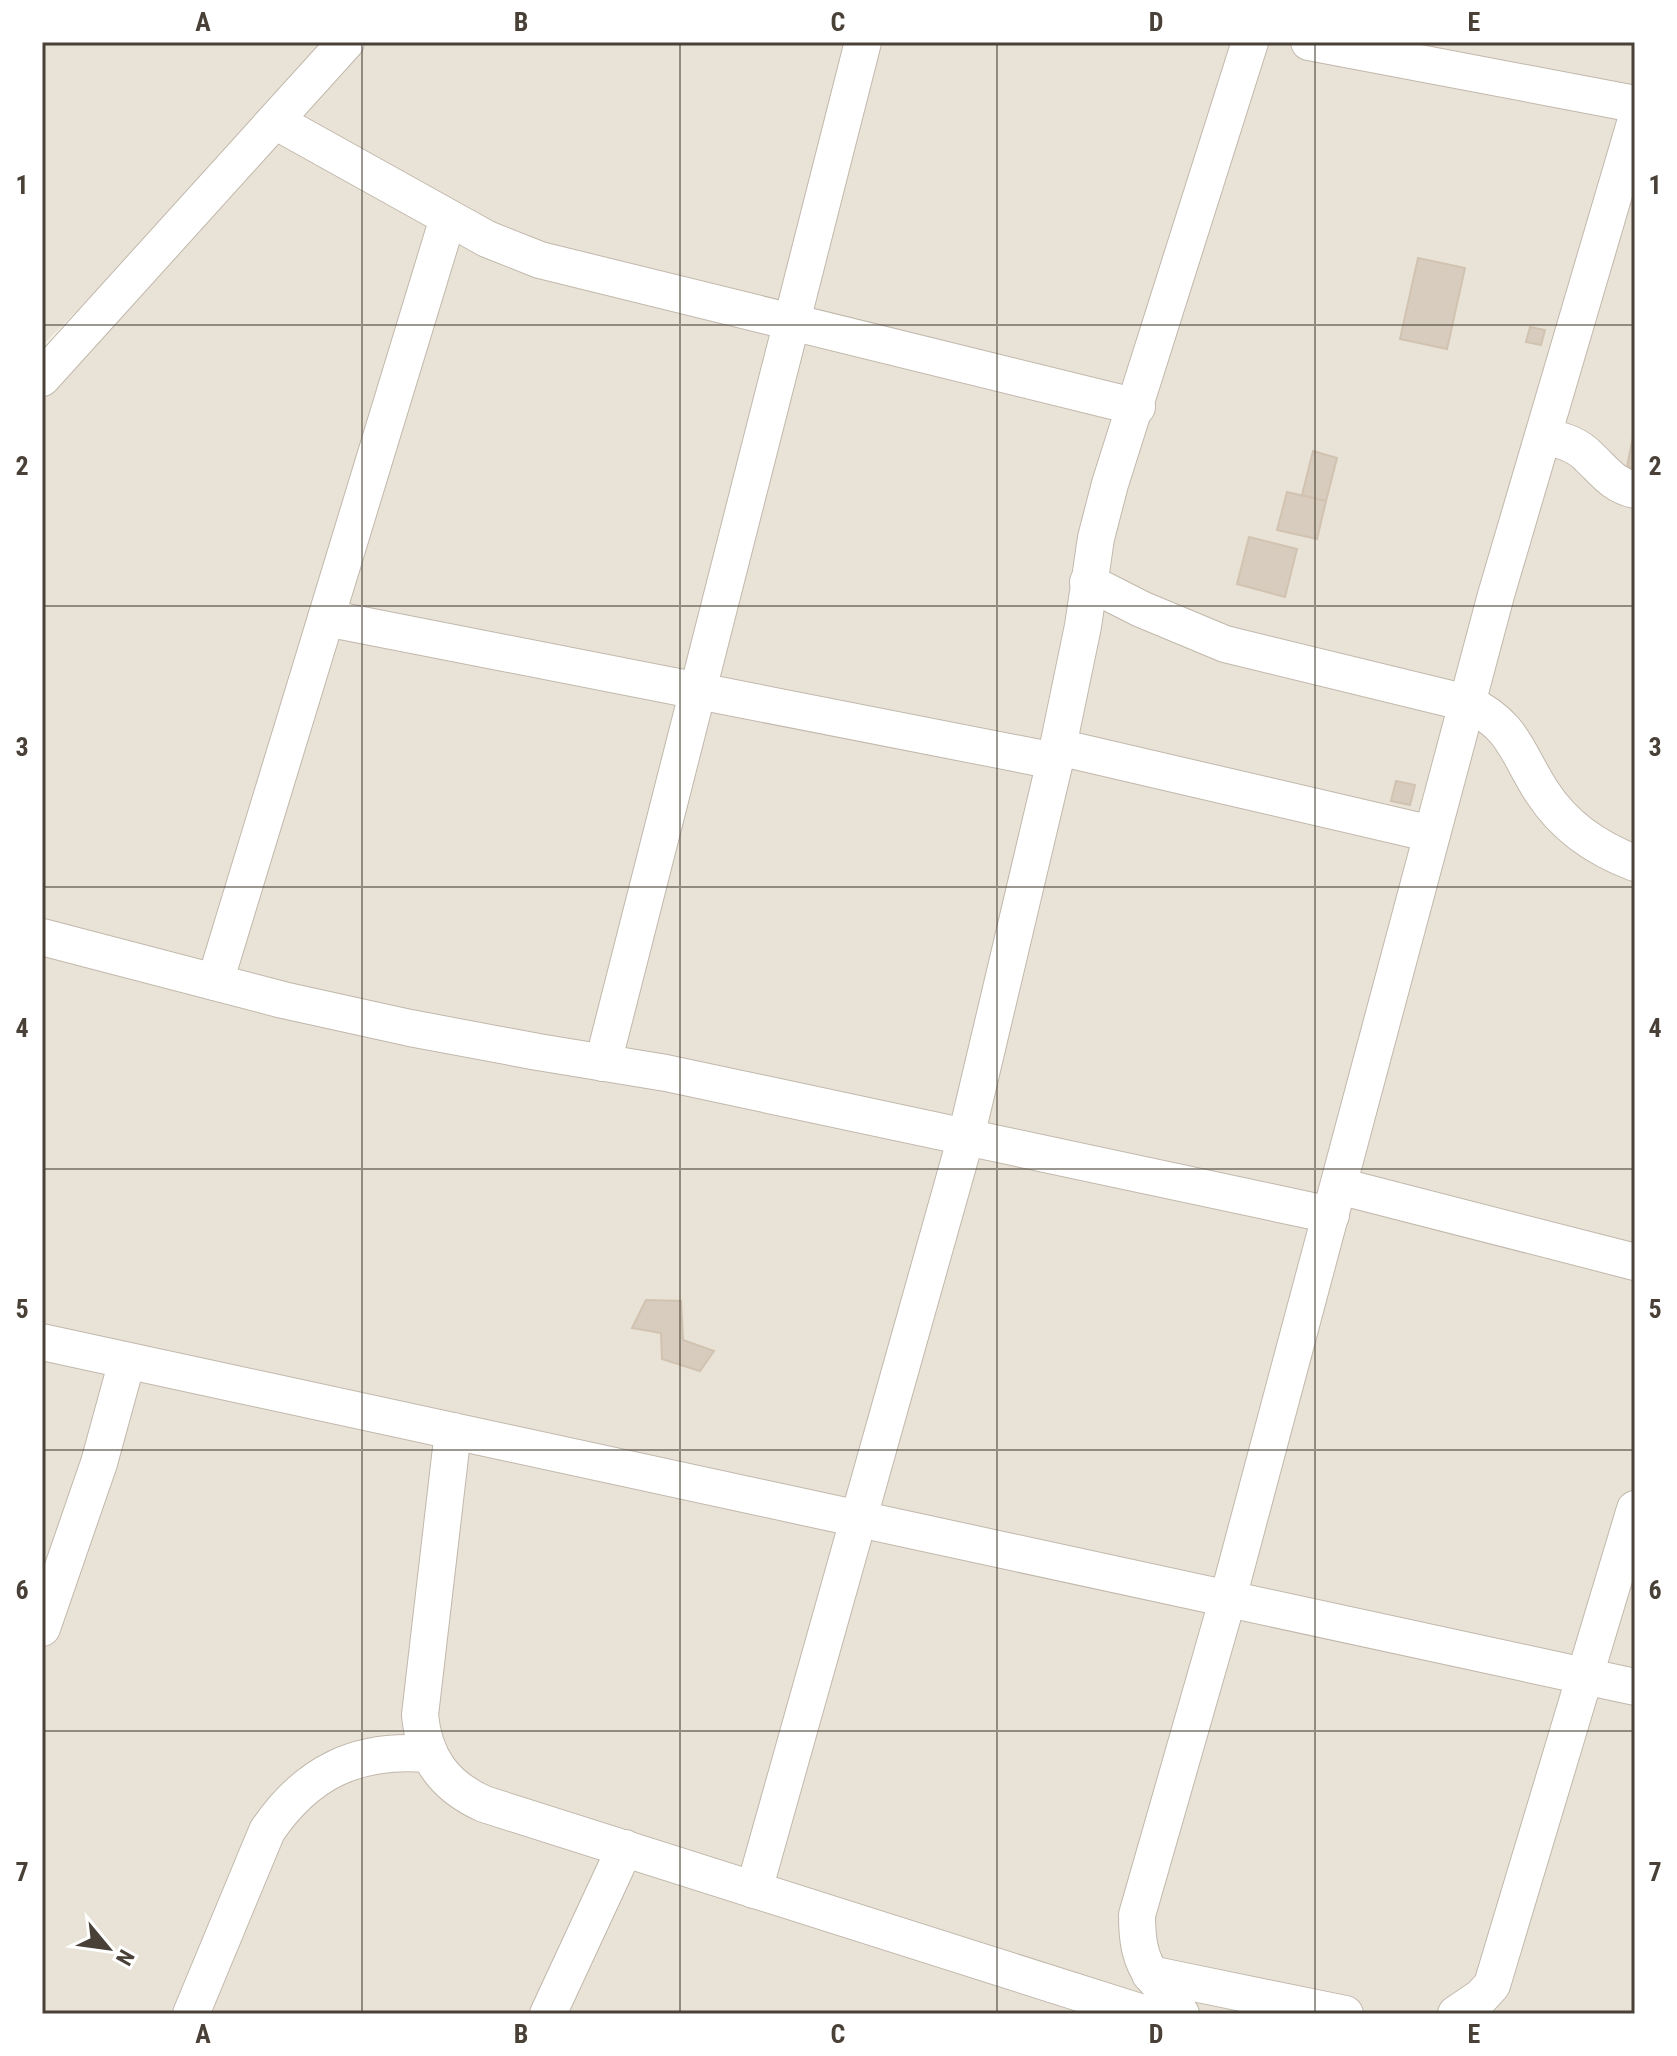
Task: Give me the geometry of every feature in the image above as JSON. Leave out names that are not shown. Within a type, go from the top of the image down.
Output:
[{"type":"street","points":[[42,378],[346,42]]},
{"type":"street","points":[[603,1063],[863,42]]},
{"type":"street","points":[[754,1890],[966,1137],[1056,754],[1110,484],[1137,407],[1250,42]]},
{"type":"street","points":[[1309,42],[1635,104]]},
{"type":"street","points":[[275,121],[448,218],[513,251],[540,260],[1137,407]]},
{"type":"street","points":[[1181,2014],[1150,1974],[1141,1955],[1137,1915],[1228,1598],[1496,595],[1635,123]]},
{"type":"street","points":[[215,982],[448,218]]},
{"type":"street","points":[[1543,437],[1559,439],[1575,446],[1589,455],[1609,479],[1635,490]]},
{"type":"street","points":[[1088,582],[1141,609],[1225,644],[1467,703],[1495,720],[1511,736],[1544,795],[1567,822],[1595,845],[1635,863]]},
{"type":"street","points":[[326,618],[1056,754],[1432,834]]},
{"type":"street","points":[[42,937],[410,1028],[666,1073],[966,1137],[1335,1200],[1635,1262]]},
{"type":"street","points":[[42,1342],[1635,1687]]},
{"type":"street","points":[[42,1628],[94,1477],[127,1361]]},
{"type":"street","points":[[453,1431],[420,1715],[428,1754],[438,1771],[467,1796],[1146,2014]]},
{"type":"street","points":[[1456,2014],[1481,1997],[1492,1985],[1635,1509]]},
{"type":"street","points":[[191,2014],[267,1831],[299,1791],[346,1763],[372,1755],[400,1752],[428,1754]]},
{"type":"street","points":[[548,2014],[625,1848]]},
{"type":"street","points":[[1150,1974],[1345,2014]]},
{"type":"shaded area","points":[[42,42],[343,42],[42,346]]},
{"type":"shaded area","points":[[358,42],[1635,42],[1635,2014],[42,2014],[42,362]]},
{"type":"building","points":[[1418,258],[1465,268],[1447,349],[1400,339]]},
{"type":"building","points":[[1530,327],[1545,330],[1541,345],[1526,342]]},
{"type":"building","points":[[1635,427],[1635,468],[1627,467]]},
{"type":"building","points":[[1313,451],[1337,458],[1326,501],[1302,495]]},
{"type":"building","points":[[1287,492],[1326,501],[1317,539],[1277,530]]},
{"type":"building","points":[[1249,537],[1297,549],[1285,597],[1237,584]]},
{"type":"building","points":[[1396,781],[1415,785],[1410,805],[1391,801]]},
{"type":"building","points":[[646,1300],[681,1301],[683,1340],[714,1351],[700,1371],[662,1359],[661,1333],[632,1328]]}]
